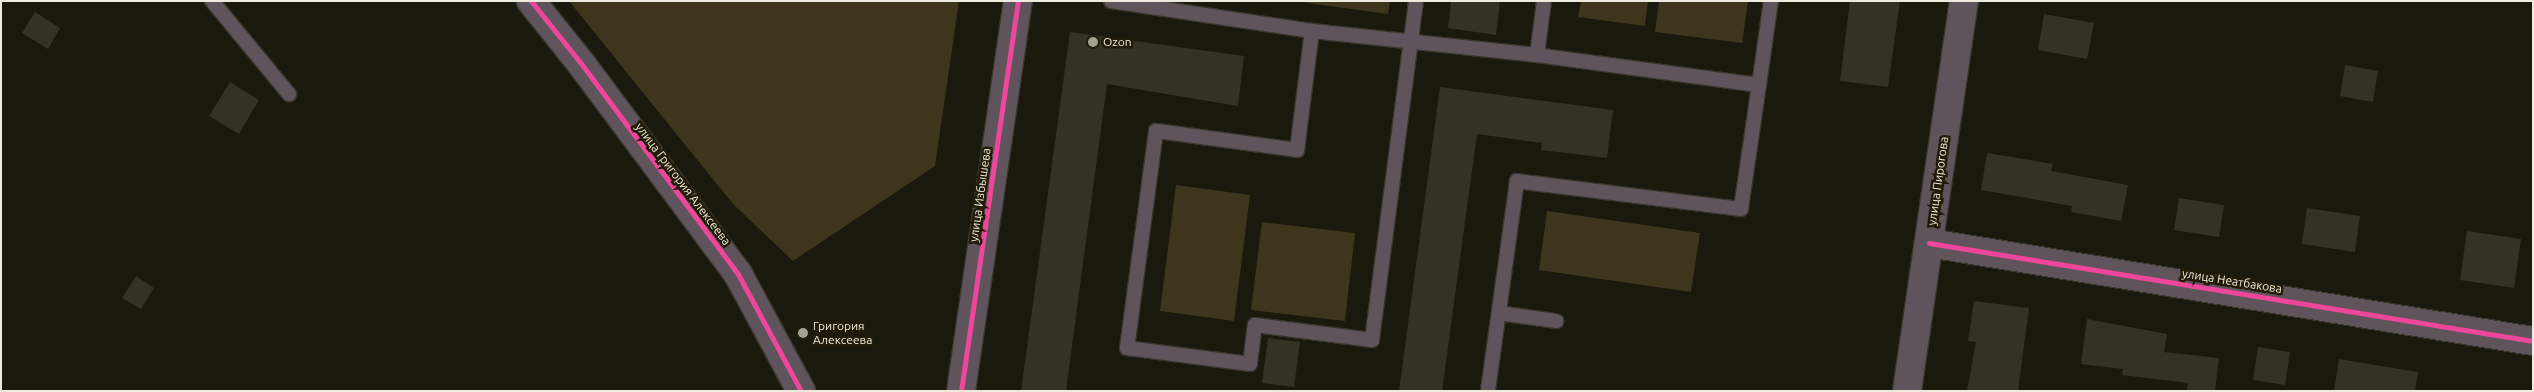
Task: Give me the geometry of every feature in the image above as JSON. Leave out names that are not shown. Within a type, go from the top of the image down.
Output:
[{"type":"street","name":"улица Григория Алексеева","points":[[531,1],[583,66],[738,274],[801,391]]},
{"type":"street","name":"улица Избышева","points":[[961,391],[1018,1]]},
{"type":"street","name":"улица Пирогова","points":[[1907,391],[1964,1]]},
{"type":"street","name":"улица Неатбакова","points":[[1929,244],[2533,341]]},
{"type":"lane","points":[[212,1],[289,94]]},
{"type":"lane","points":[[1111,1],[1165,5],[1312,31],[1411,40],[1537,55],[1759,85]]},
{"type":"lane","points":[[1312,31],[1297,150],[1156,131],[1127,348],[1250,364],[1255,325],[1372,340],[1416,1]]},
{"type":"lane","points":[[1537,55],[1544,1]]},
{"type":"lane","points":[[1488,391],[1516,181],[1741,209],[1771,1]]},
{"type":"lane","points":[[1499,313],[1556,321]]},
{"type":"shaded area","points":[[569,1],[959,1],[935,166],[793,261],[733,204]]},
{"type":"shaded area","points":[[1293,1],[1390,1],[1388,14]]},
{"type":"shaded area","points":[[1581,1],[1648,1],[1645,26],[1578,17]]},
{"type":"shaded area","points":[[1659,1],[1748,1],[1742,43],[1655,32]]},
{"type":"shaded area","points":[[1176,185],[1250,195],[1234,321],[1160,311]]},
{"type":"shaded area","points":[[1547,211],[1700,233],[1691,292],[1539,270]]},
{"type":"shaded area","points":[[1262,222],[1355,233],[1345,321],[1251,310]]},
{"type":"building","points":[[1451,1],[1500,1],[1496,35],[1448,28]]},
{"type":"building","points":[[1850,1],[1900,1],[1888,87],[1840,81]]},
{"type":"building","points":[[35,12],[60,28],[48,49],[22,33]]},
{"type":"building","points":[[2044,14],[2094,23],[2087,59],[2038,50]]},
{"type":"building","points":[[1070,32],[1244,56],[1238,106],[1107,84],[1066,391],[1021,391]]},
{"type":"building","points":[[2345,65],[2378,71],[2373,102],[2340,96]]},
{"type":"building","points":[[230,82],[259,100],[239,134],[209,116]]},
{"type":"building","points":[[1440,87],[1613,110],[1607,158],[1541,150],[1542,143],[1477,134],[1442,391],[1399,391]]},
{"type":"building","points":[[1987,153],[2053,164],[2051,171],[2128,185],[2121,221],[2071,212],[2072,206],[1981,190]]},
{"type":"building","points":[[2179,198],[2224,205],[2219,237],[2174,230]]},
{"type":"building","points":[[2307,208],[2360,216],[2355,252],[2302,244]]},
{"type":"building","points":[[2467,231],[2521,239],[2514,288],[2460,280]]},
{"type":"building","points":[[136,276],[154,288],[141,309],[122,298]]},
{"type":"building","points":[[1974,301],[2029,308],[2018,391],[1967,391],[1976,342],[1968,341]]},
{"type":"building","points":[[2087,319],[2167,334],[2164,352],[2219,358],[2215,391],[2187,391],[2188,383],[2122,375],[2123,369],[2081,364]]},
{"type":"building","points":[[1268,338],[1300,342],[1294,387],[1262,383]]},
{"type":"building","points":[[2258,347],[2290,352],[2285,385],[2253,380]]},
{"type":"building","points":[[2339,359],[2418,372],[2415,391],[2334,391]]},
{"type":"cycle path","points":[[531,1],[583,66],[738,274],[801,391]]},
{"type":"cycle path","points":[[961,391],[1018,1]]},
{"type":"cycle path","points":[[1929,243],[2533,341]]},
{"type":"place","name":"Ozon","points":[[1093,42]]},
{"type":"place","name":"Григория Алексеева","points":[[803,333]]}]
